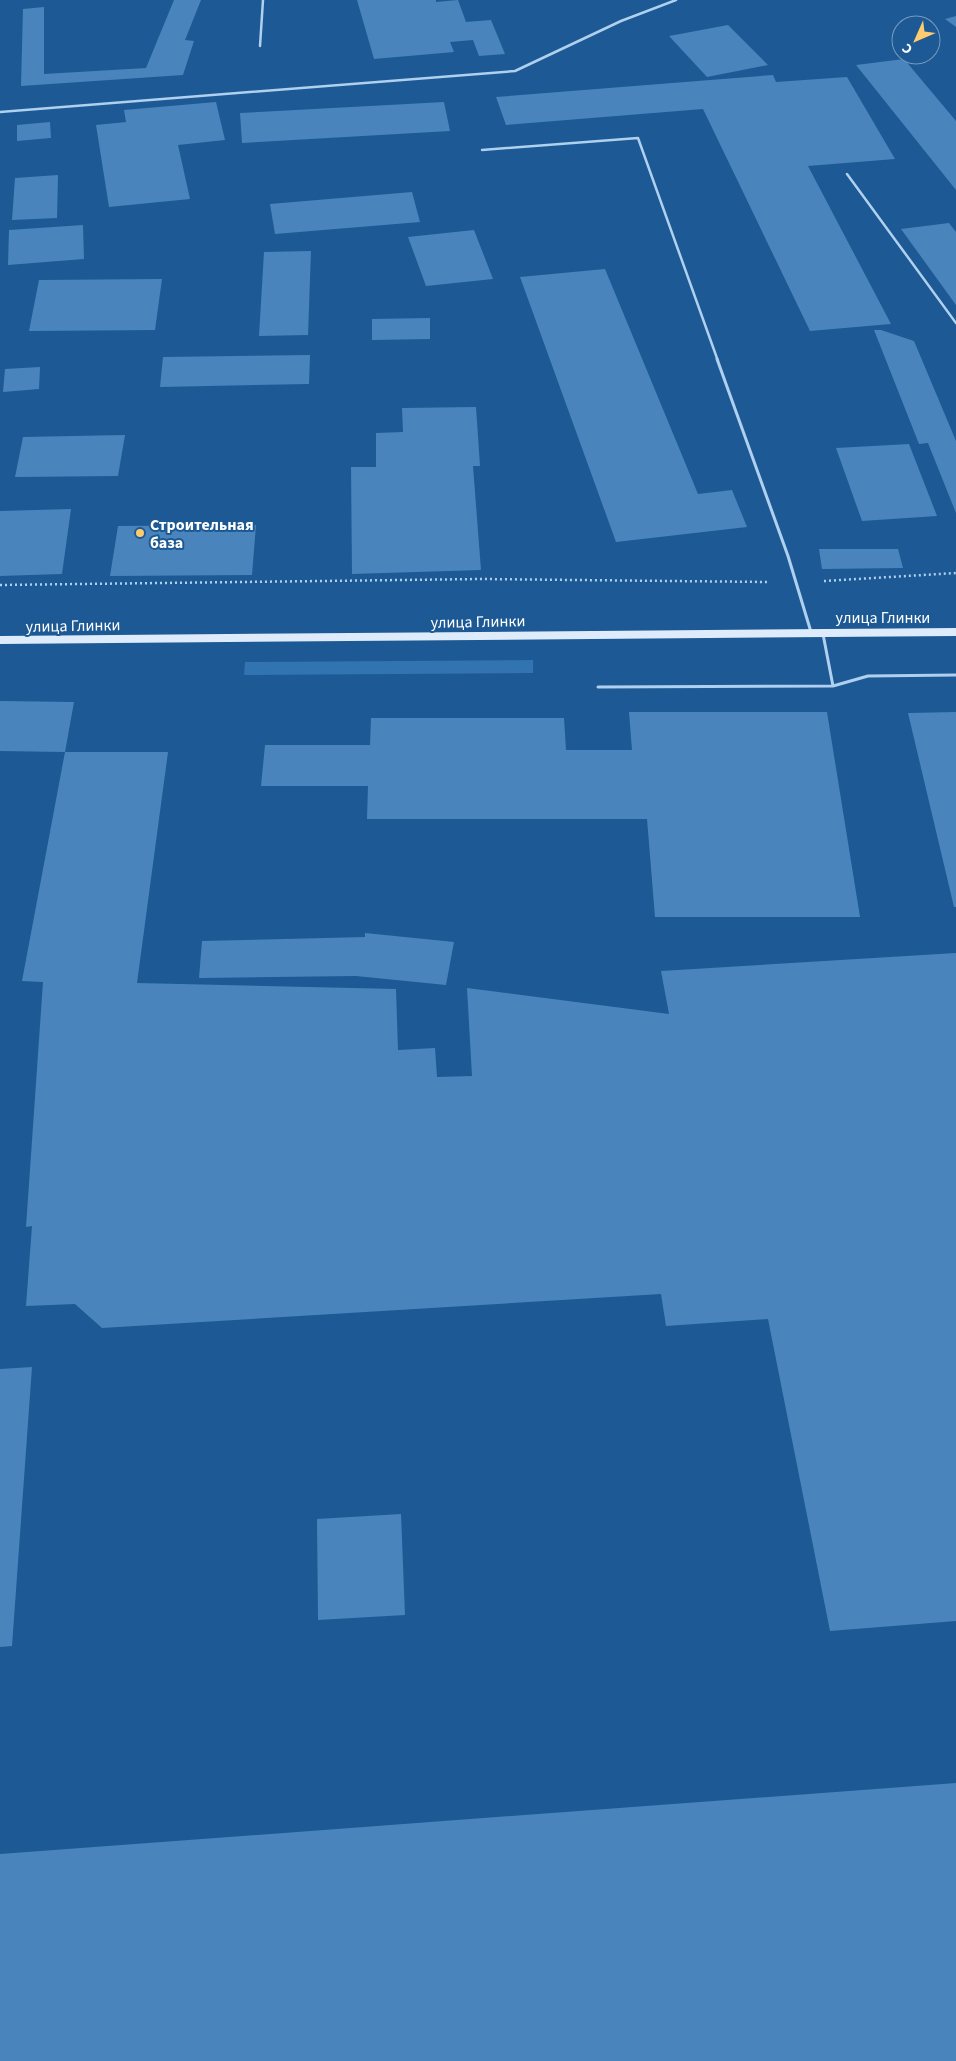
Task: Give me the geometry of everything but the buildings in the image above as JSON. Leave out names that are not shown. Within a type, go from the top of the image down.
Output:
[{"type":"main road","name":"улица Глинки","points":[[0,640],[956,632]]},
{"type":"lane","points":[[260,46],[263,0]]},
{"type":"lane","points":[[0,112],[515,71],[621,21],[676,0]]},
{"type":"lane","points":[[482,150],[638,138],[785,546],[811,632]]},
{"type":"lane","points":[[847,174],[956,323]]},
{"type":"lane","points":[[822,632],[833,686]]},
{"type":"lane","points":[[598,687],[833,686],[868,676],[956,675]]},
{"type":"path","points":[[0,584],[461,578],[656,579],[796,583],[956,573]]},
{"type":"shaded area","points":[[533,660],[533,673],[244,675],[245,662]]},
{"type":"place","name":"Строительная база","points":[[140,533]]}]
